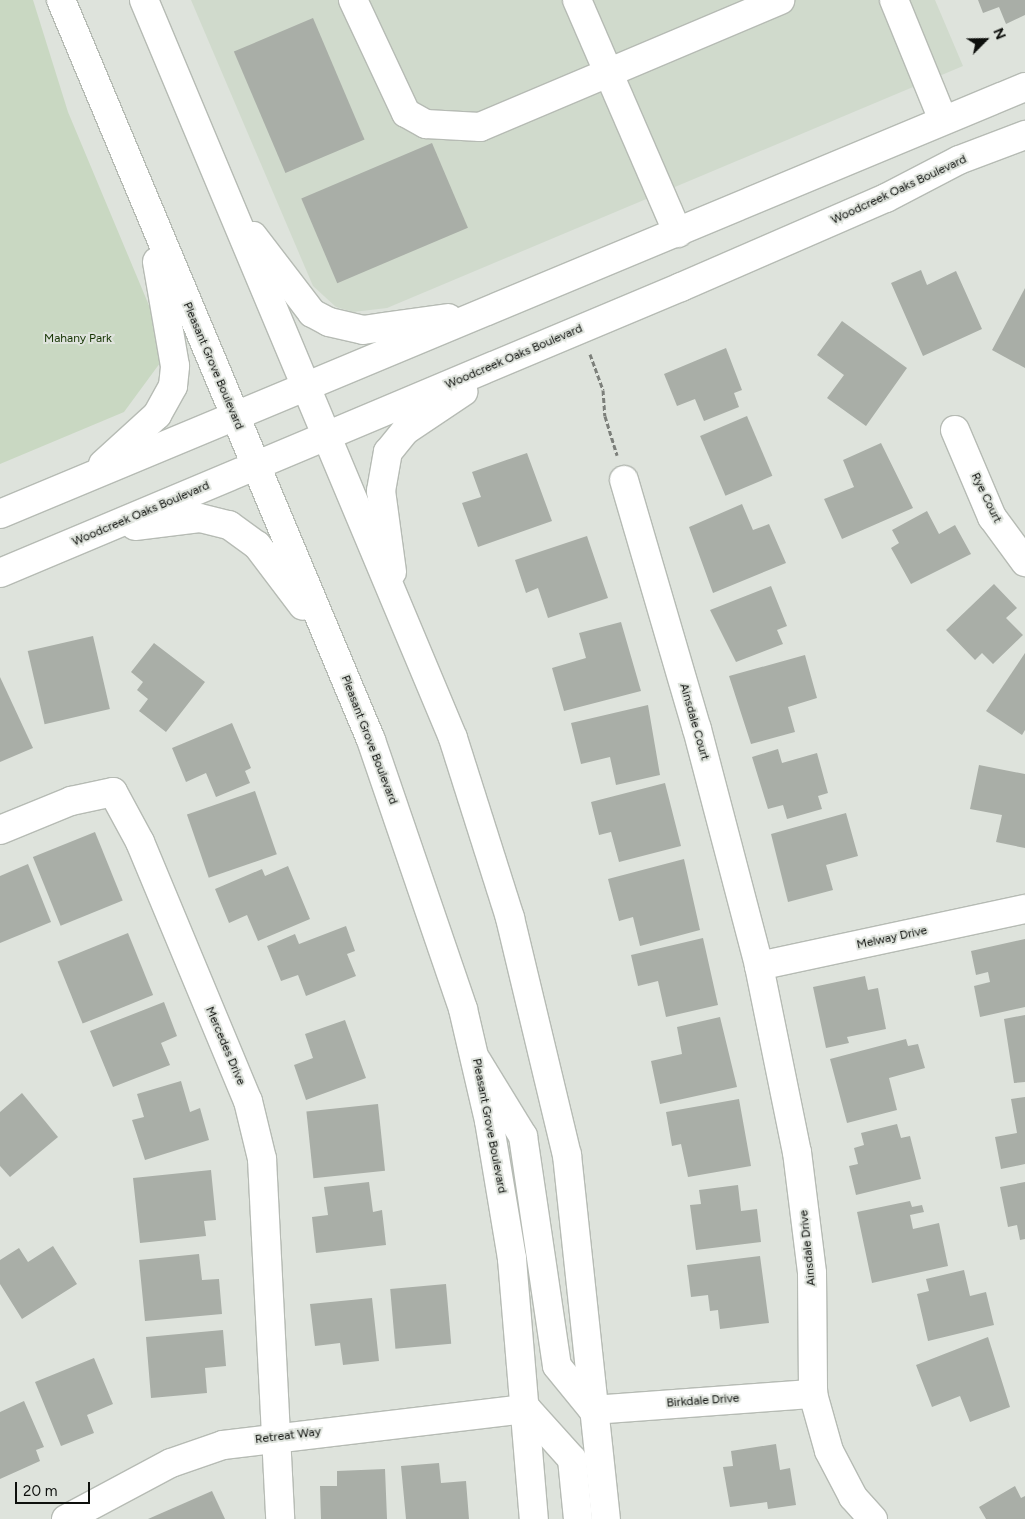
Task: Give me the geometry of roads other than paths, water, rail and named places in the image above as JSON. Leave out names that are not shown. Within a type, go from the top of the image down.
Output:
[{"type":"main road","name":"Pleasant Grove Boulevard","points":[[61,0],[148,214],[331,644],[404,830],[476,1061],[512,1259],[527,1409],[534,1519]]},
{"type":"main road","points":[[144,0],[453,738],[510,918],[566,1155],[606,1519]]},
{"type":"main road","points":[[353,0],[406,113],[426,124],[480,127],[780,0]]},
{"type":"main road","points":[[577,0],[678,233]]},
{"type":"main road","points":[[894,0],[959,160]]},
{"type":"main road","points":[[0,514],[1025,87]]},
{"type":"main road","name":"Woodcreek Oaks Boulevard","points":[[0,573],[580,330],[886,198],[959,160],[1025,135]]},
{"type":"main road","points":[[230,206],[312,312],[330,322],[363,330],[487,312]]},
{"type":"main road","points":[[89,477],[158,414],[173,386],[175,366],[148,214]]},
{"type":"main road","points":[[394,599],[381,491],[388,452],[406,430],[511,359]]},
{"type":"main road","name":"Rye Court","points":[[955,430],[992,517],[1025,562]]},
{"type":"main road","name":"Ainsdale Court","points":[[624,480],[697,729],[759,966]]},
{"type":"main road","points":[[108,528],[200,518],[240,531],[264,554],[331,644]]},
{"type":"main road","name":"Mercedes Drive","points":[[0,830],[71,801],[113,792],[140,842],[248,1101],[262,1159],[275,1436]]},
{"type":"main road","name":"Melway Drive","points":[[759,966],[1025,909]]},
{"type":"main road","name":"Ainsdale Drive","points":[[759,966],[797,1152],[812,1273],[813,1394],[830,1450],[853,1497],[873,1519]]},
{"type":"main road","points":[[476,1061],[524,1136],[557,1366],[593,1410]]},
{"type":"main road","name":"Birkdale Drive","points":[[593,1410],[813,1394]]},
{"type":"main road","points":[[527,1409],[572,1459],[578,1519]]},
{"type":"main road","name":"Retreat Way","points":[[66,1519],[171,1462],[222,1446],[275,1436],[527,1409]]},
{"type":"main road","points":[[275,1436],[280,1519]]},
{"type":"park label","name":"Mahany Park","points":[[78,339]]}]
